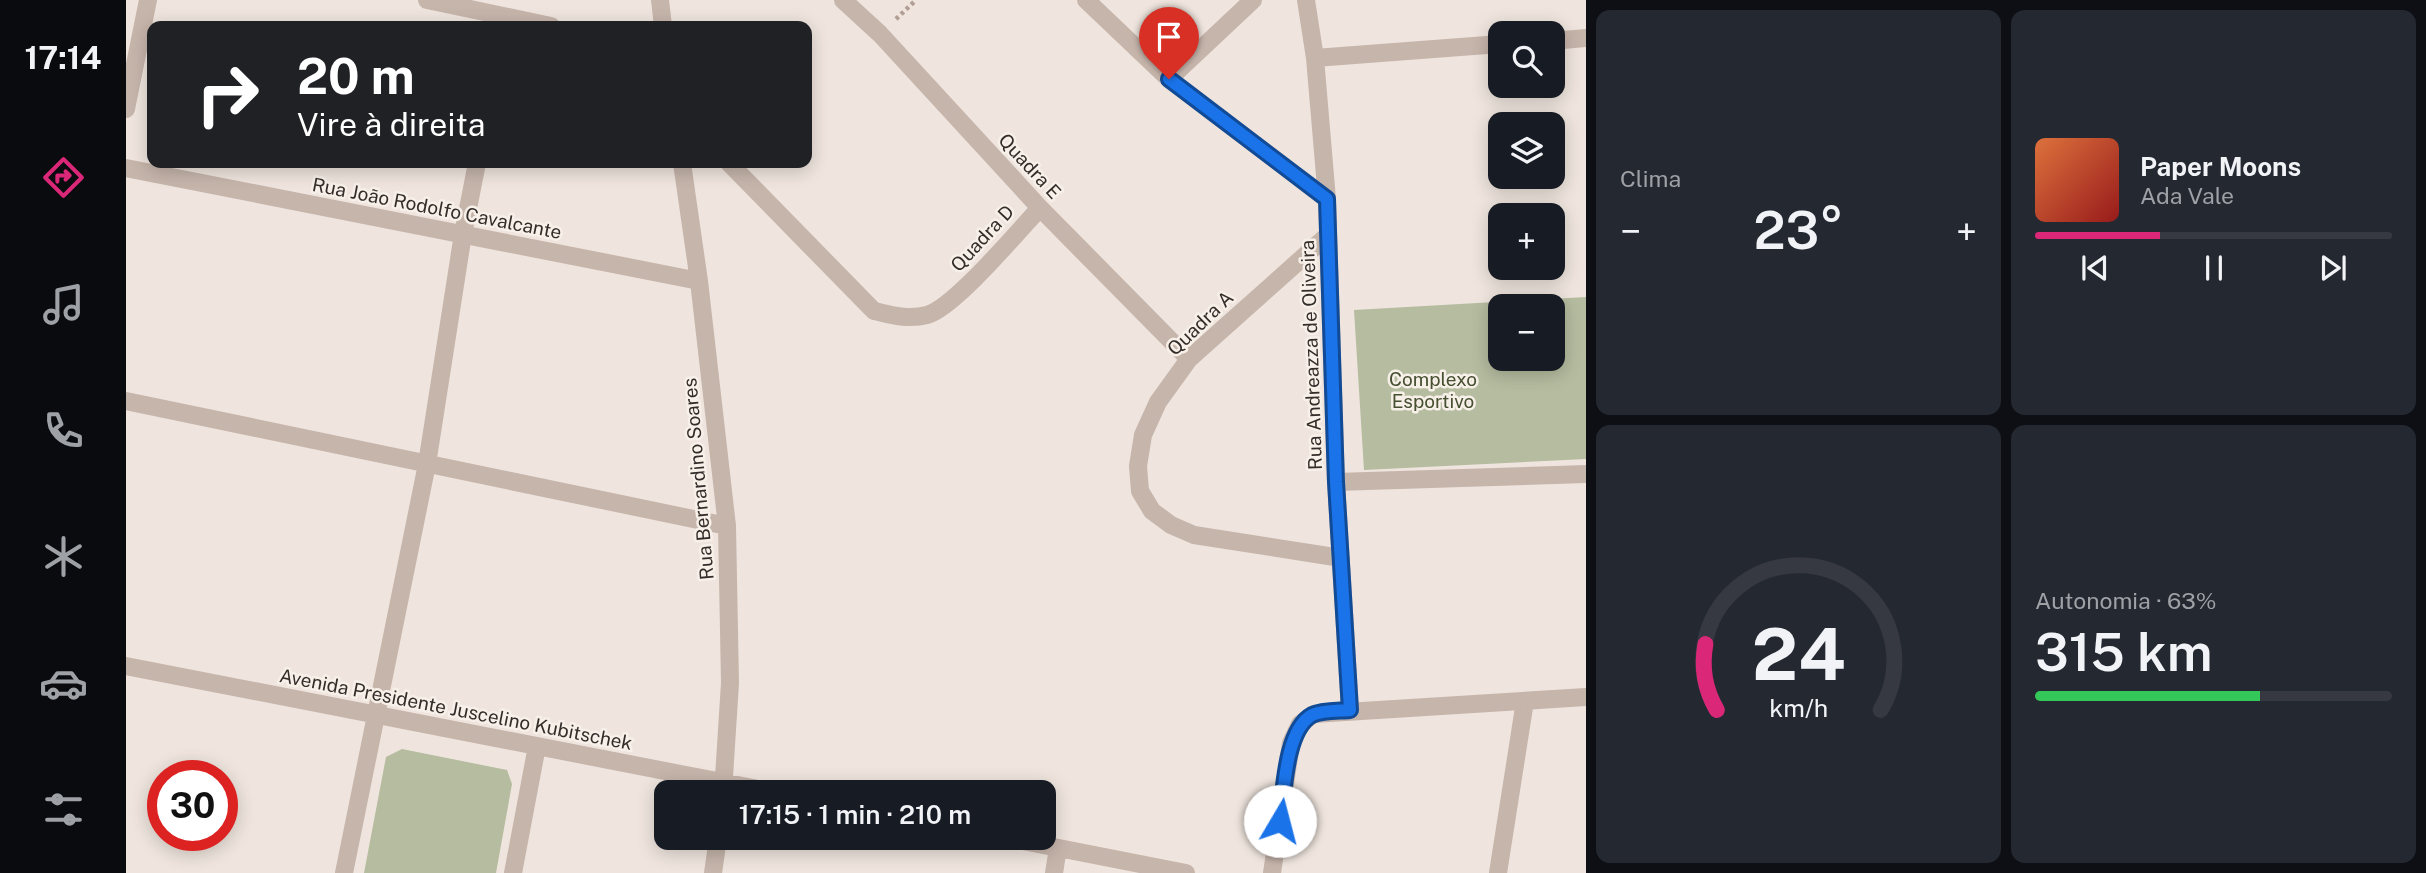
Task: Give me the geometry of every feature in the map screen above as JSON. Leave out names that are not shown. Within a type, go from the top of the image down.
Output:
[{"type":"street","points":[[126,109],[148,0]]},
{"type":"street","points":[[427,0],[532,21]]},
{"type":"street","points":[[660,0],[662,21]]},
{"type":"street","name":"Quadra E","points":[[843,0],[880,34],[1040,208],[1189,359]]},
{"type":"street","points":[[1086,0],[1169,79],[1327,199]]},
{"type":"street","points":[[1169,79],[1253,0]]},
{"type":"street","name":"Rua Andreazza de Oliveira","points":[[1306,0],[1327,199],[1336,482],[1350,710]]},
{"type":"street","points":[[1565,40],[1586,38]]},
{"type":"street","points":[[1314,58],[1488,45]]},
{"type":"street","name":"Rua João Rodolfo Cavalcante","points":[[126,168],[699,281]]},
{"type":"street","points":[[344,873],[427,464],[476,168]]},
{"type":"street","name":"Rua Bernardino Soares","points":[[683,168],[699,281],[727,526],[730,683],[724,780]]},
{"type":"street","name":"Quadra D","points":[[734,168],[874,311],[904,318],[929,315],[954,298],[1040,208]]},
{"type":"street","name":"Quadra A","points":[[1328,236],[1189,359],[1158,402],[1143,435],[1138,466],[1140,491],[1152,511],[1171,525],[1194,536],[1341,558]]},
{"type":"street","points":[[126,401],[727,526]]},
{"type":"street","points":[[1336,482],[1586,474]]},
{"type":"street","name":"Avenida Presidente Juscelino Kubitschek","points":[[126,666],[537,746],[688,780]]},
{"type":"street","points":[[1272,873],[1291,744],[1300,724],[1314,714],[1586,697]]},
{"type":"street","points":[[1498,873],[1525,701]]},
{"type":"street","points":[[513,873],[537,746]]},
{"type":"street","points":[[1054,873],[1058,848],[1186,873]]},
{"type":"street","points":[[713,873],[716,850]]},
{"type":"green space","name":"Complexo Esportivo","points":[[1586,297],[1586,459],[1364,470],[1354,310],[1488,302],[1488,371],[1565,371],[1565,298]]},
{"type":"green space","points":[[402,749],[507,770],[512,784],[496,873],[364,873],[386,757]]},
{"type":"route","points":[[1169,79],[1327,199],[1336,482],[1350,710],[1314,714],[1300,724],[1291,744],[1280,821]]}]
